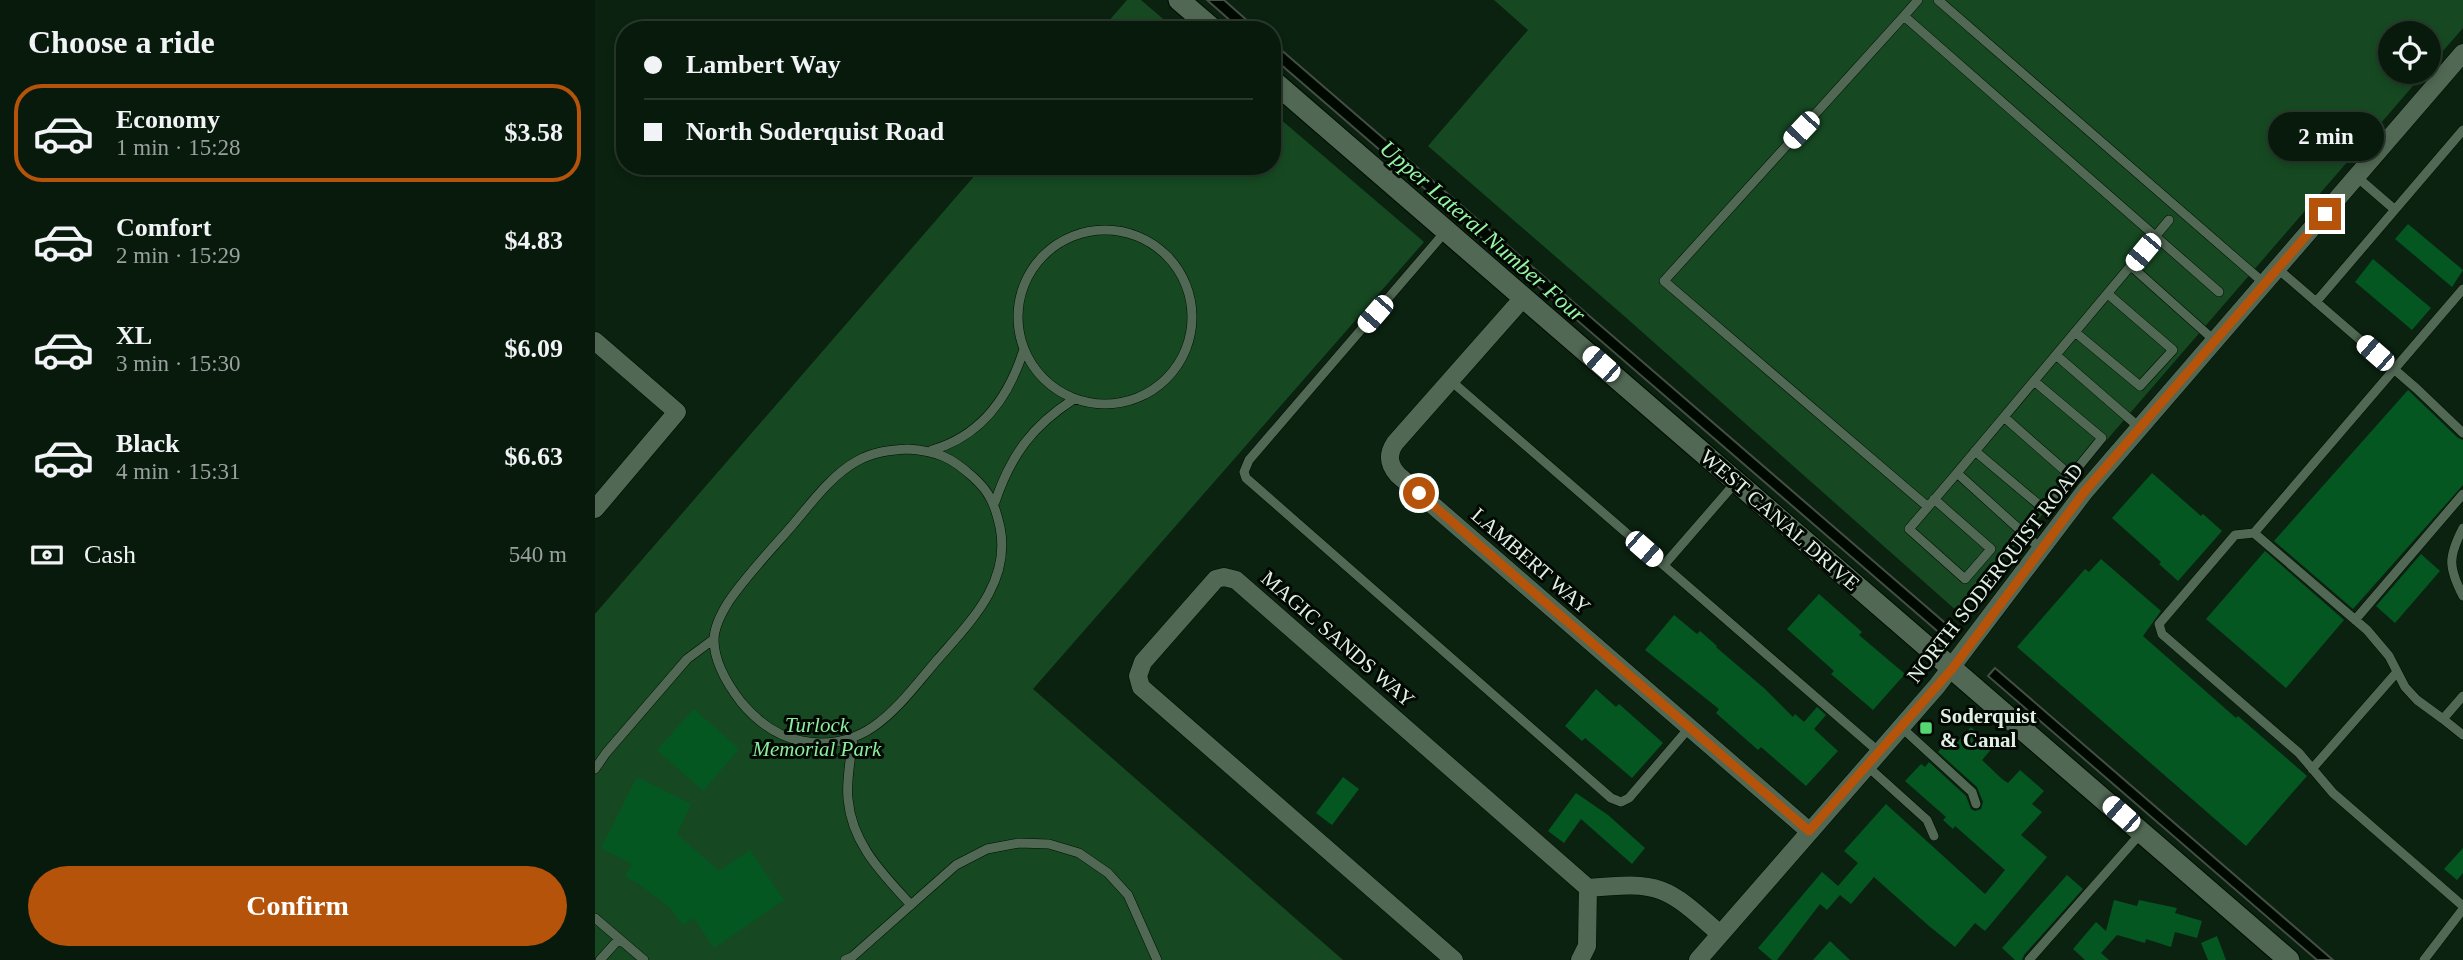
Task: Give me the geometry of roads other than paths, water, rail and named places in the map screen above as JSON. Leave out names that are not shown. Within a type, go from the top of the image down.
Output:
[{"type":"street","points":[[1179,0],[1204,21]]},
{"type":"street","name":"NORTH SODERQUIST ROAD","points":[[1708,957],[1720,934],[1952,669],[2078,500],[2463,53]]},
{"type":"street","name":"WEST CANAL DRIVE","points":[[1281,88],[2289,960]]},
{"type":"street","name":"LAMBERT WAY","points":[[1524,297],[1393,447],[1389,458],[1395,471],[1809,831]]},
{"type":"street","points":[[595,341],[677,412],[596,505]]},
{"type":"street","name":"MAGIC SANDS WAY","points":[[1454,960],[1141,687],[1138,676],[1143,662],[1216,579],[1224,577],[1236,580],[1588,888]]},
{"type":"street","points":[[1580,960],[1587,946],[1588,888],[1636,884],[1656,888],[1679,898],[1720,934]]},
{"type":"lane","points":[[1918,0],[1664,281],[1931,503],[1991,549],[1965,579],[1909,529],[1931,503],[1975,452],[2034,380],[2108,294],[2169,220]]},
{"type":"lane","points":[[1938,0],[2265,284]]},
{"type":"lane","points":[[1903,16],[2219,292]]},
{"type":"lane","points":[[2316,302],[2463,130]]},
{"type":"lane","points":[[2357,177],[2394,209]]},
{"type":"lane","points":[[1115,230],[1140,237],[1161,251],[1179,270],[1189,293],[1193,319],[1189,344],[1177,367],[1160,386],[1138,399],[1093,404],[1074,399],[1044,379],[1032,365],[1024,349],[1018,324],[1020,299],[1029,275],[1044,254],[1065,240],[1089,231],[1115,230]]},
{"type":"lane","points":[[1447,230],[1249,460],[1244,472],[1246,478],[1611,798],[1621,802],[1629,798],[1689,728]]},
{"type":"lane","points":[[2130,266],[2215,341]]},
{"type":"lane","points":[[2278,269],[2394,369],[2463,433]]},
{"type":"lane","points":[[2424,960],[2463,907],[2333,793],[2298,753],[2162,634],[2159,624],[2235,535],[2254,533],[2463,289]]},
{"type":"lane","points":[[2075,332],[2140,386],[2173,350],[2108,294]]},
{"type":"lane","points":[[932,450],[951,459],[969,473],[985,487],[995,502],[1001,533],[1002,559],[993,587],[978,613],[897,706],[876,726],[853,738],[826,744],[797,740],[776,732],[756,719],[728,682],[718,662],[714,639],[718,621],[729,602],[828,484],[856,461],[881,451],[932,450],[951,444],[991,414],[1008,389],[1024,349]]},
{"type":"lane","points":[[2056,355],[2140,428]]},
{"type":"lane","points":[[1451,380],[1664,565],[1873,759],[1927,820],[1934,836]]},
{"type":"lane","points":[[1975,452],[2044,509],[2102,438],[2034,380]]},
{"type":"lane","points":[[995,502],[1012,458],[1043,423],[1074,399]]},
{"type":"lane","points":[[2004,417],[2071,476]]},
{"type":"lane","points":[[1957,473],[2041,549]]},
{"type":"lane","points":[[1664,565],[1736,482]]},
{"type":"lane","points":[[2355,620],[2463,494]]},
{"type":"lane","points":[[2463,528],[2450,559],[2452,574],[2463,596]]},
{"type":"lane","points":[[2254,533],[2379,642],[2405,687],[2417,700],[2463,736]]},
{"type":"lane","points":[[595,769],[687,659],[714,639]]},
{"type":"lane","points":[[2312,769],[2397,672]]},
{"type":"lane","points":[[2444,719],[2463,696]]},
{"type":"lane","points":[[1901,727],[1972,792],[1976,804]]},
{"type":"lane","points":[[853,738],[847,797],[853,826],[864,851],[911,905]]},
{"type":"lane","points":[[2029,960],[2142,832]]},
{"type":"lane","points":[[845,960],[852,957],[956,865],[987,849],[1019,843],[1049,845],[1079,853],[1108,873],[1128,895],[1157,960]]},
{"type":"lane","points":[[2455,898],[2463,889]]},
{"type":"lane","points":[[595,918],[644,960]]},
{"type":"lane","points":[[600,960],[619,939]]},
{"type":"water","points":[[1207,0],[1224,0],[1248,21],[1231,21]]},
{"type":"water","name":"Upper Lateral Number Four","points":[[1281,50],[1951,628],[1951,631],[1943,636],[1281,65]]},
{"type":"water","points":[[1995,668],[2333,960],[2317,960],[1988,676]]},
{"type":"place","name":"Soderquist & Canal","points":[[1926,728]]},
{"type":"park label","name":"Turlock Memorial Park","points":[[817,737]]}]
